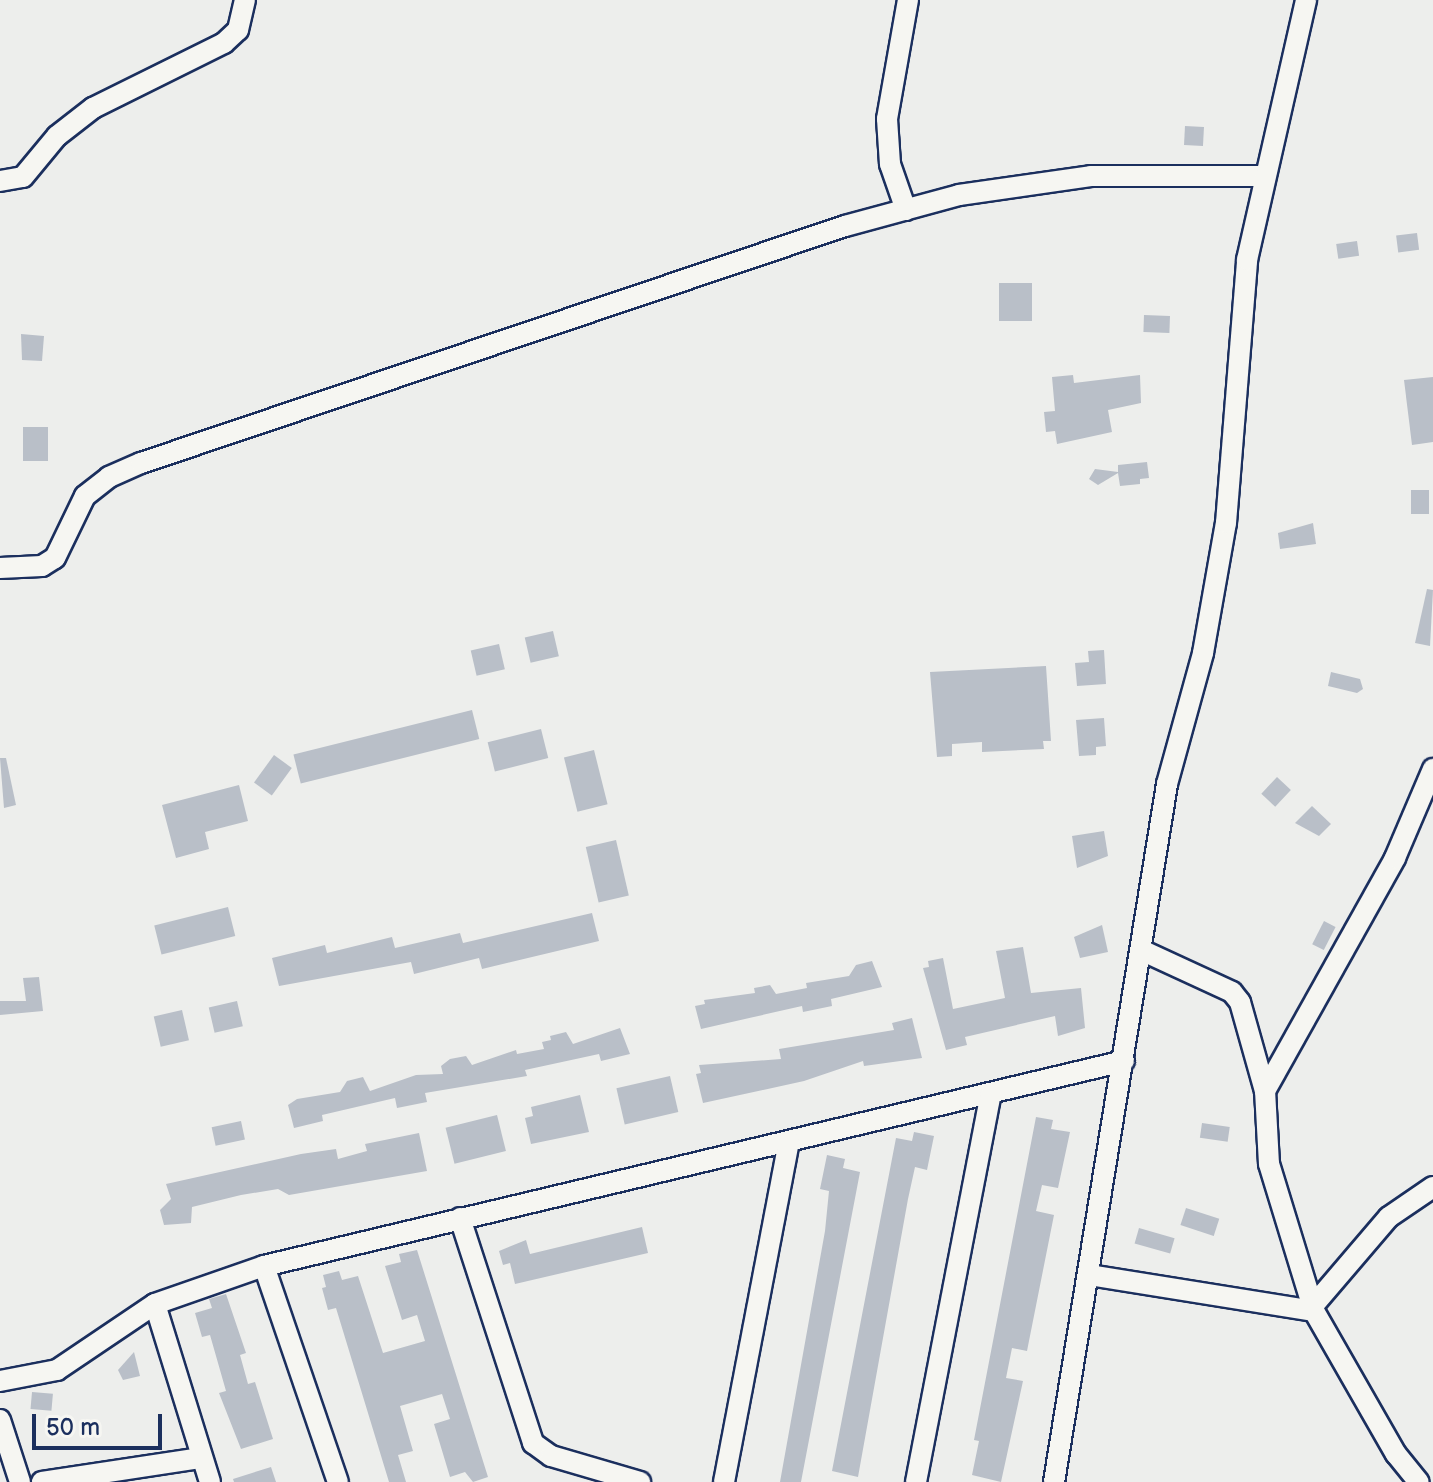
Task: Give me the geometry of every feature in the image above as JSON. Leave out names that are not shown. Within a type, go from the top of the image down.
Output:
[{"type":"street","points":[[0,181],[23,177],[57,136],[93,108],[224,43],[238,30],[245,0]]},
{"type":"street","points":[[906,210],[890,164],[887,119],[908,0]]},
{"type":"street","points":[[1054,1482],[1167,784],[1203,653],[1226,523],[1247,260],[1306,0]]},
{"type":"street","points":[[0,568],[42,566],[55,558],[85,496],[109,477],[141,463],[180,454],[271,415],[362,393],[657,286],[959,195],[1091,176],[1265,176]]},
{"type":"street","points":[[1265,1091],[1395,858],[1433,769]]},
{"type":"street","points":[[1141,950],[1232,992],[1248,1024],[1265,1091],[1269,1164],[1313,1309],[1396,1454],[1419,1482]]},
{"type":"street","points":[[0,1381],[57,1370],[155,1304],[264,1266],[1124,1061]]},
{"type":"street","points":[[916,1482],[991,1094]]},
{"type":"street","points":[[724,1482],[789,1142]]},
{"type":"street","points":[[1313,1309],[1389,1217],[1433,1187]]},
{"type":"street","points":[[460,1218],[527,1434],[551,1456],[627,1480]]},
{"type":"street","points":[[264,1266],[338,1482]]},
{"type":"street","points":[[1089,1275],[1313,1309]]},
{"type":"street","points":[[155,1304],[210,1482]]},
{"type":"street","points":[[0,1420],[20,1482]]},
{"type":"street","points":[[42,1482],[201,1458]]},
{"type":"building","points":[[1185,126],[1204,127],[1203,146],[1184,145]]},
{"type":"building","points":[[1417,233],[1419,250],[1398,252],[1396,236]]},
{"type":"building","points":[[1357,241],[1359,256],[1338,259],[1336,244]]},
{"type":"building","points":[[999,283],[1032,283],[1032,321],[999,321]]},
{"type":"building","points":[[1144,315],[1170,316],[1169,333],[1143,332]]},
{"type":"building","points":[[21,334],[44,336],[42,361],[22,360]]},
{"type":"building","points":[[1073,375],[1074,383],[1140,375],[1141,403],[1108,410],[1112,432],[1057,444],[1055,431],[1046,432],[1044,412],[1055,411],[1052,377]]},
{"type":"building","points":[[1433,377],[1433,442],[1412,445],[1404,380]]},
{"type":"building","points":[[23,427],[48,427],[48,461],[23,461]]},
{"type":"building","points":[[1147,462],[1149,478],[1140,479],[1140,484],[1120,486],[1118,473],[1098,485],[1089,479],[1095,469],[1118,472],[1118,465]]},
{"type":"building","points":[[1411,490],[1429,490],[1429,514],[1411,514]]},
{"type":"building","points":[[1313,523],[1316,544],[1280,549],[1278,533]]},
{"type":"building","points":[[1427,589],[1433,590],[1430,646],[1415,643]]},
{"type":"building","points":[[553,631],[559,656],[531,663],[525,638]]},
{"type":"building","points":[[499,644],[505,669],[477,676],[471,651]]},
{"type":"building","points":[[1104,650],[1106,684],[1077,686],[1075,663],[1089,662],[1088,651]]},
{"type":"building","points":[[1046,666],[1051,741],[1043,741],[1044,749],[982,752],[982,742],[952,744],[952,756],[937,757],[930,672]]},
{"type":"building","points":[[1331,672],[1360,679],[1363,689],[1357,693],[1328,686]]},
{"type":"building","points":[[472,710],[479,739],[301,784],[293,755]]},
{"type":"building","points":[[1104,718],[1106,746],[1096,747],[1096,755],[1079,756],[1076,720]]},
{"type":"building","points":[[541,729],[548,758],[495,771],[488,742]]},
{"type":"building","points":[[594,750],[608,804],[577,812],[564,757]]},
{"type":"building","points":[[274,755],[292,768],[272,795],[254,783]]},
{"type":"building","points":[[0,758],[6,758],[16,805],[4,808]]},
{"type":"building","points":[[1277,777],[1291,790],[1275,807],[1261,794]]},
{"type":"building","points":[[239,785],[248,821],[205,832],[209,849],[176,858],[162,805]]},
{"type":"building","points":[[1312,806],[1331,824],[1319,836],[1295,823]]},
{"type":"building","points":[[1104,831],[1108,856],[1077,868],[1072,836]]},
{"type":"building","points":[[616,840],[629,896],[599,903],[586,847]]},
{"type":"building","points":[[228,907],[235,936],[162,954],[154,925]]},
{"type":"building","points":[[592,913],[599,941],[482,969],[479,958],[414,974],[411,962],[279,986],[272,958],[325,945],[327,953],[392,937],[395,948],[460,933],[463,943]]},
{"type":"building","points":[[1324,921],[1336,927],[1324,950],[1312,944]]},
{"type":"building","points":[[1102,925],[1108,952],[1080,958],[1074,937]]},
{"type":"building","points":[[1023,947],[1031,993],[1081,988],[1085,1028],[1058,1036],[1055,1016],[965,1037],[967,1045],[946,1050],[923,968],[929,967],[928,961],[943,958],[953,1009],[1005,998],[996,951]]},
{"type":"building","points":[[872,961],[882,987],[831,999],[832,1006],[803,1012],[802,1006],[701,1029],[695,1006],[705,1004],[704,1000],[755,993],[754,988],[770,985],[776,994],[807,988],[806,983],[849,976],[856,965]]},
{"type":"building","points":[[39,977],[43,1011],[0,1015],[0,1001],[26,1001],[23,978]]},
{"type":"building","points":[[237,1001],[243,1026],[215,1033],[209,1008]]},
{"type":"building","points":[[182,1010],[189,1040],[161,1047],[154,1017]]},
{"type":"building","points":[[912,1018],[922,1058],[864,1066],[863,1061],[804,1081],[703,1103],[696,1074],[701,1073],[699,1065],[781,1059],[779,1049],[894,1030],[892,1023]]},
{"type":"building","points":[[620,1028],[630,1054],[601,1061],[599,1054],[525,1070],[527,1076],[425,1093],[427,1102],[397,1108],[395,1098],[322,1115],[323,1121],[294,1128],[288,1105],[297,1099],[340,1092],[347,1081],[363,1077],[370,1091],[416,1075],[443,1074],[441,1066],[450,1059],[466,1056],[472,1065],[516,1050],[517,1054],[544,1049],[542,1042],[551,1040],[550,1036],[566,1032],[573,1044]]},
{"type":"building","points":[[670,1076],[678,1112],[625,1124],[616,1088]]},
{"type":"building","points":[[580,1095],[589,1132],[531,1144],[525,1118],[533,1116],[531,1107]]},
{"type":"building","points":[[497,1115],[506,1151],[455,1164],[446,1128]]},
{"type":"building","points":[[1036,1117],[1053,1120],[1051,1129],[1070,1132],[1058,1188],[1042,1185],[1036,1211],[1054,1215],[1027,1351],[1012,1348],[1006,1378],[1023,1381],[1001,1482],[972,1475],[979,1441],[974,1440]]},
{"type":"building","points":[[241,1121],[245,1140],[216,1146],[212,1127]]},
{"type":"building","points":[[1202,1123],[1230,1127],[1228,1142],[1200,1138]]},
{"type":"building","points":[[914,1132],[934,1136],[927,1170],[915,1167],[858,1477],[832,1471],[896,1138],[912,1141]]},
{"type":"building","points":[[419,1133],[427,1171],[289,1195],[278,1189],[241,1195],[192,1207],[191,1223],[164,1225],[160,1210],[171,1199],[166,1184],[301,1154],[336,1149],[338,1159],[367,1151],[365,1144]]},
{"type":"building","points":[[827,1155],[845,1159],[843,1168],[860,1172],[801,1482],[780,1482],[825,1231],[829,1191],[820,1189]]},
{"type":"building","points":[[1186,1208],[1219,1219],[1214,1236],[1180,1225]]},
{"type":"building","points":[[642,1227],[648,1253],[515,1284],[510,1263],[503,1265],[499,1251],[526,1240],[530,1254]]},
{"type":"building","points":[[1139,1228],[1175,1238],[1170,1254],[1135,1243]]},
{"type":"building","points":[[417,1250],[488,1477],[473,1482],[465,1472],[450,1477],[434,1424],[450,1419],[442,1394],[400,1406],[413,1451],[398,1455],[406,1482],[389,1482],[336,1308],[328,1310],[322,1288],[326,1287],[323,1275],[339,1271],[342,1280],[358,1276],[383,1353],[425,1341],[417,1315],[402,1320],[385,1266],[401,1262],[399,1254]]},
{"type":"building","points":[[226,1294],[246,1353],[240,1355],[248,1384],[255,1382],[273,1439],[241,1449],[219,1393],[226,1391],[210,1335],[202,1337],[195,1313],[212,1308],[209,1299]]},
{"type":"building","points":[[134,1352],[140,1376],[123,1380],[118,1370]]},
{"type":"building","points":[[32,1392],[53,1394],[51,1411],[31,1409]]},
{"type":"building","points":[[271,1467],[276,1482],[234,1482],[233,1479]]}]
